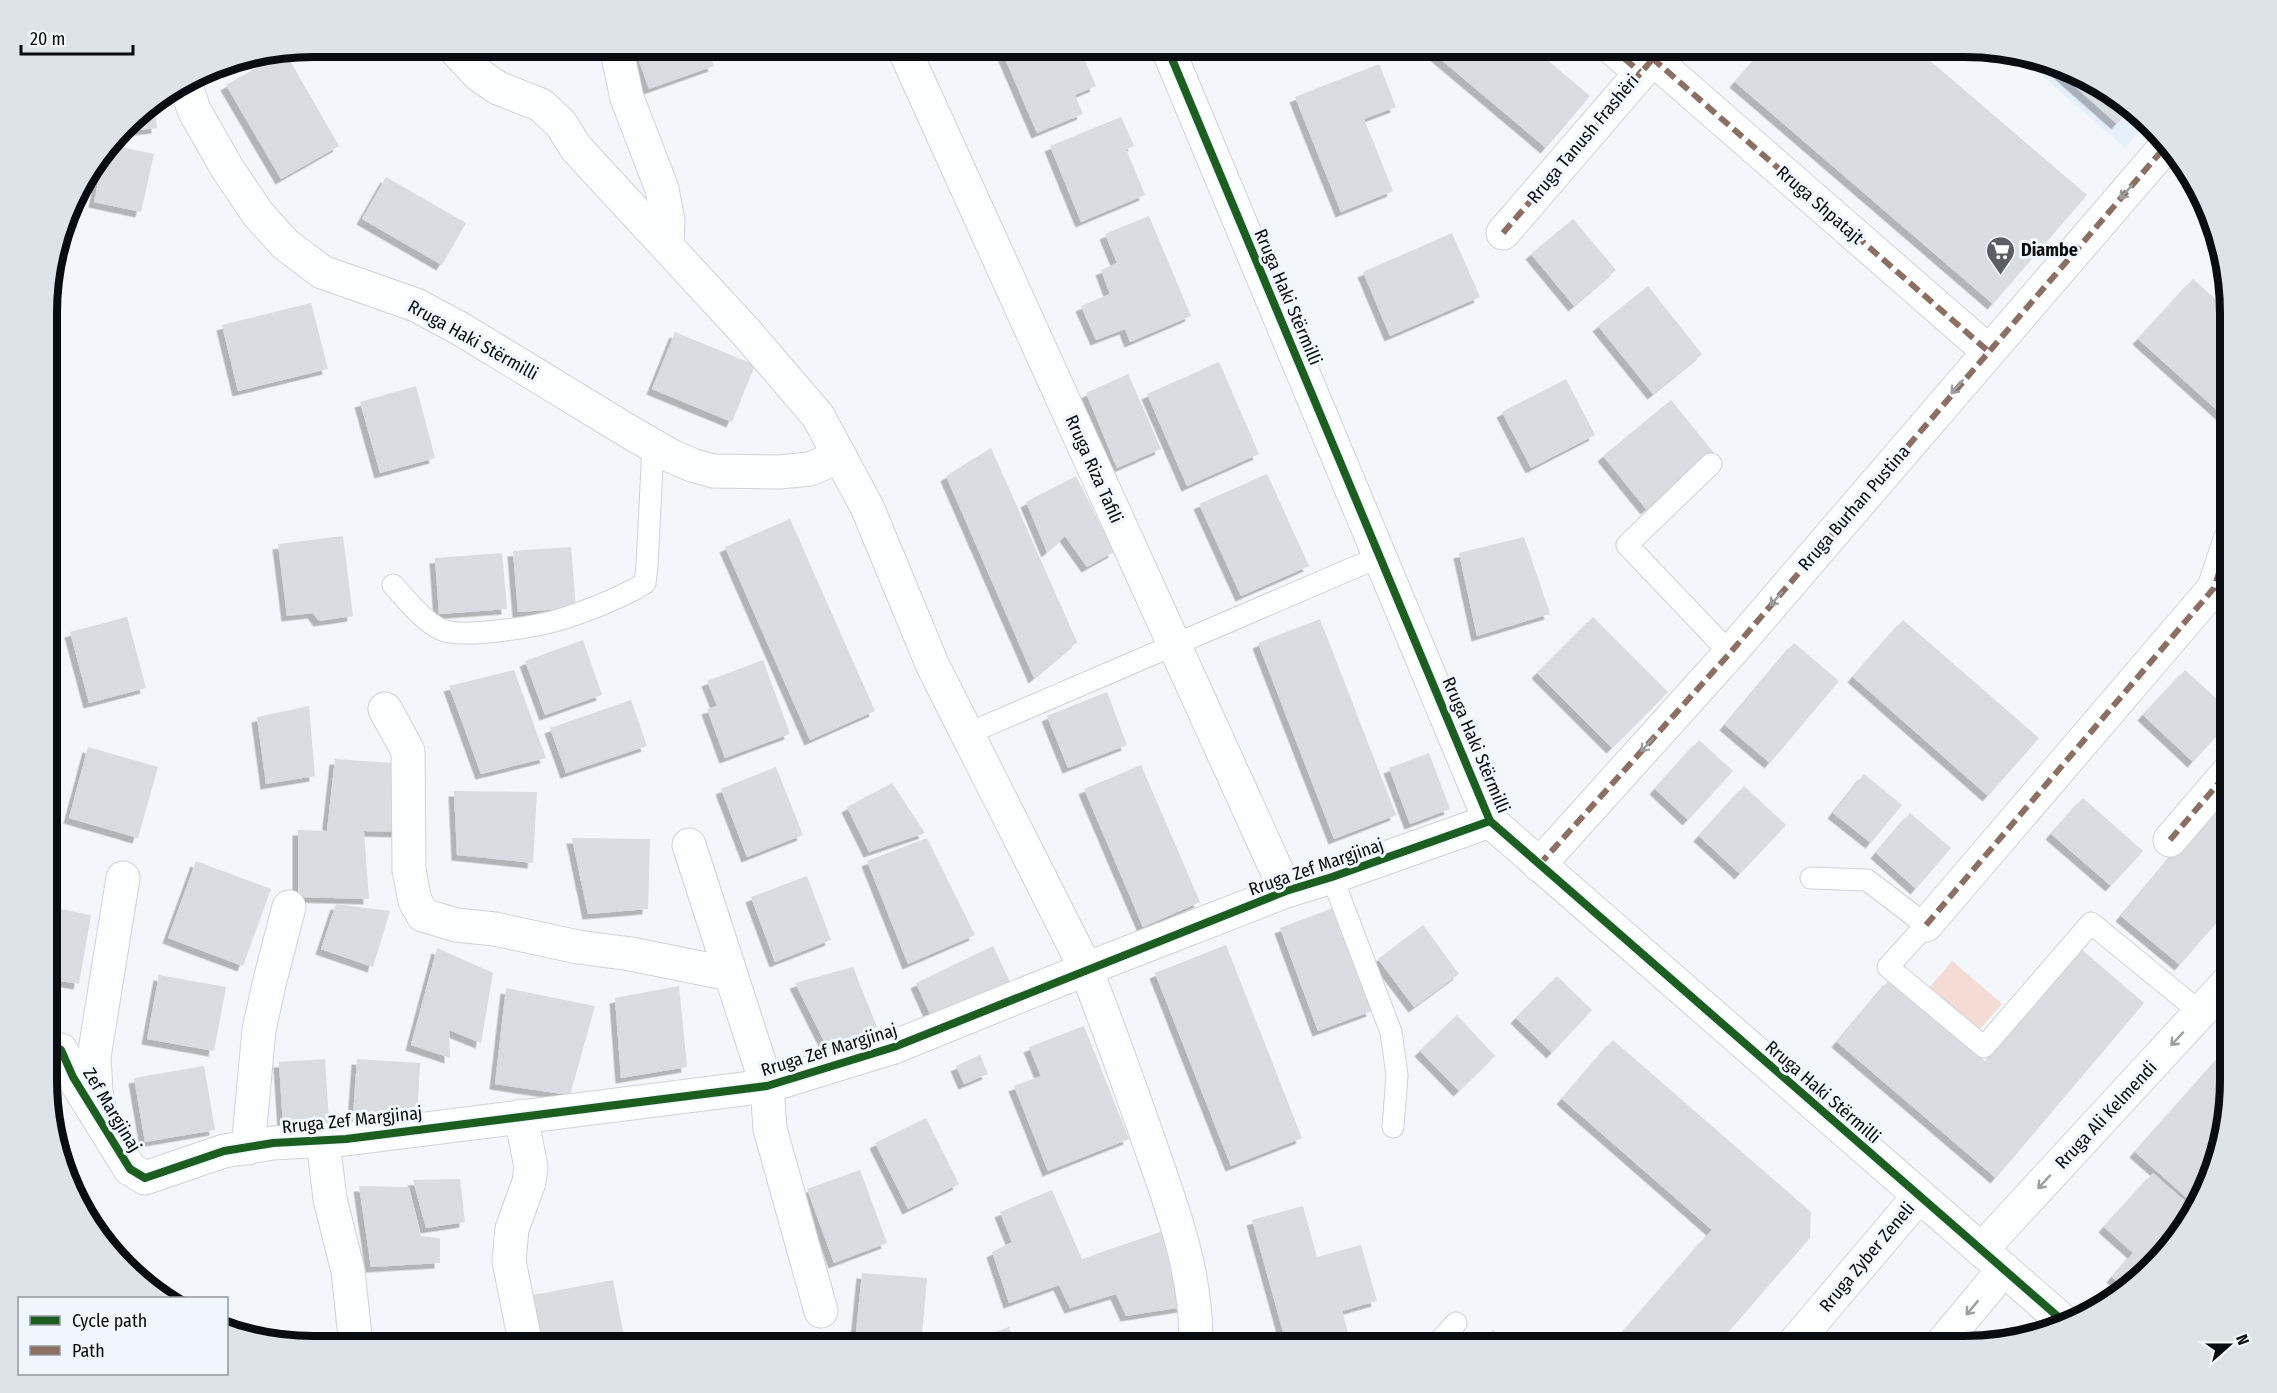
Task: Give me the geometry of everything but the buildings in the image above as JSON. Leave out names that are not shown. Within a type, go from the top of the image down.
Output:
[{"type":"street","points":[[463,57],[479,75],[498,88],[541,105],[561,124],[576,148],[746,332],[818,416],[867,507],[933,666],[1086,969],[1181,1234],[1191,1283],[1196,1336]]},
{"type":"street","points":[[618,57],[627,98],[662,189],[668,220],[667,246]]},
{"type":"street","name":"Rruga Riza Tafili","points":[[908,57],[1286,891]]},
{"type":"street","name":"Rruga Haki Stërmilli","points":[[1172,57],[1490,821],[2059,1318]]},
{"type":"street","name":"Rruga Tanush Frashëri","points":[[1503,233],[1652,59]]},
{"type":"street","name":"Rruga Shpatajt","points":[[1652,59],[1988,351]]},
{"type":"street","name":"Rruga Haki Stërmilli","points":[[187,90],[194,110],[227,168],[258,213],[285,244],[322,273],[416,305],[671,456],[714,471],[779,472],[810,469],[840,456]]},
{"type":"street","name":"Rruga Burhan Pustina","points":[[1539,864],[1730,653],[2162,150]]},
{"type":"street","points":[[1926,925],[2214,588],[2220,570]]},
{"type":"street","points":[[386,709],[408,751],[409,870],[415,902],[423,915],[456,925],[495,929],[579,947],[631,954],[730,974]]},
{"type":"street","points":[[2170,840],[2220,782]]},
{"type":"street","name":"Rruga Zef Margjinaj","points":[[145,1178],[224,1151],[273,1143],[323,1141],[766,1086],[894,1047],[1286,891],[1332,878],[1490,821]]},
{"type":"street","points":[[689,845],[766,1086],[770,1129],[821,1311]]},
{"type":"street","points":[[102,1124],[96,1090],[94,1057],[123,878]]},
{"type":"street","points":[[248,1148],[260,1030],[289,907]]},
{"type":"street","name":"Rruga Ali Kelmendi","points":[[1993,1259],[2220,991]]},
{"type":"street","name":"Zef Margjinaj","points":[[61,1050],[73,1077],[130,1169],[145,1178]]},
{"type":"street","points":[[521,1116],[531,1167],[529,1182],[512,1229],[509,1262],[524,1336]]},
{"type":"street","points":[[323,1141],[330,1199],[348,1271],[355,1336]]},
{"type":"street","name":"Rruga Zyber Zeneli","points":[[1800,1336],[1919,1196]]},
{"type":"street","points":[[1946,1336],[1993,1259]]},
{"type":"lane","points":[[393,585],[423,617],[441,630],[459,634],[504,630],[561,619],[617,598],[645,584],[653,446]]},
{"type":"lane","points":[[1711,464],[1627,545],[1730,653]]},
{"type":"lane","points":[[967,734],[1381,556]]},
{"type":"lane","points":[[1332,878],[1391,1032],[1397,1075],[1393,1127]]},
{"type":"lane","points":[[1811,878],[1867,880],[1926,925],[1888,967],[1984,1047],[2091,922],[2201,1012]]},
{"type":"lane","points":[[1444,1336],[1456,1323]]},
{"type":"shaded area","points":[[2031,66],[2077,83],[2106,100],[2133,120],[2142,129],[2125,148]]},
{"type":"shaded area","points":[[1952,961],[2002,1004],[1979,1030],[1929,988]]},
{"type":"marked path","points":[[1623,57],[1640,72]]},
{"type":"marked path","points":[[1503,233],[1654,57]]},
{"type":"marked path","points":[[1652,58],[1988,351]]},
{"type":"marked path","points":[[1539,865],[1730,653],[2162,150]]},
{"type":"marked path","points":[[1926,925],[2214,588],[2220,570]]},
{"type":"marked path","points":[[2170,840],[2220,782]]},
{"type":"cycle path","points":[[1171,57],[1490,821],[2059,1318]]},
{"type":"cycle path","points":[[61,1050],[73,1077],[130,1169],[145,1178],[224,1151],[273,1143],[346,1139],[767,1086],[894,1047],[1286,891],[1490,821]]},
{"type":"place","name":"Diambe","points":[[2000,276]]}]
